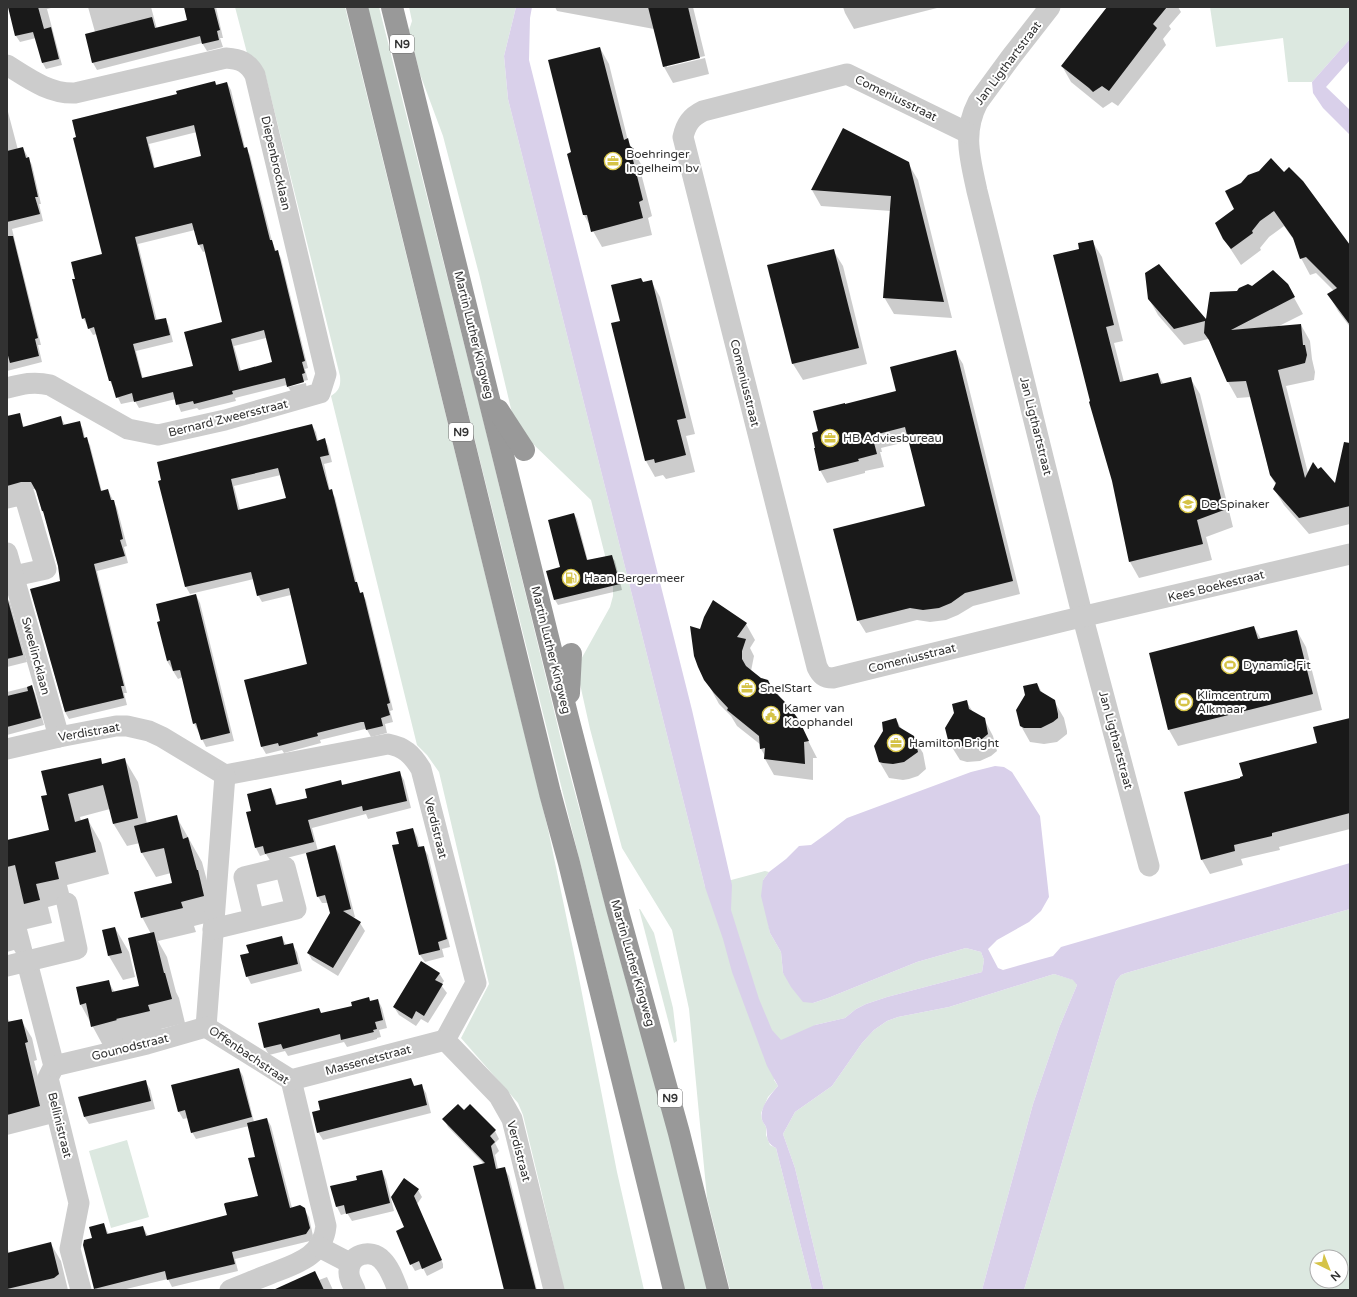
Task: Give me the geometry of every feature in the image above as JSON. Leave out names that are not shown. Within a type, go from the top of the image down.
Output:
[{"type":"highway","name":"N9","points":[[356,7],[674,1290]]},
{"type":"highway","name":"Martin Luther Kingweg","points":[[392,7],[568,718],[617,908],[677,1126],[718,1290]]},
{"type":"highway","name":"N9","points":[[489,396],[524,450]]},
{"type":"highway","name":"N9","points":[[568,718],[571,654]]},
{"type":"street","name":"Jan Ligthartstraat","points":[[1050,7],[1011,56],[974,109],[968,133],[970,160],[1083,618],[1149,866]]},
{"type":"street","name":"Diepenbrocklaan","points":[[7,65],[49,89],[67,94],[226,58],[237,58],[252,69],[255,75],[326,374]]},
{"type":"street","name":"Comeniusstraat","points":[[968,133],[847,74],[703,111],[688,121],[683,137],[813,654],[820,674],[826,678],[833,678],[1083,618]]},
{"type":"street","name":"Bernard Zweersstraat","points":[[7,388],[28,383],[50,385],[128,429],[158,435],[225,420],[320,393],[326,374]]},
{"type":"street","points":[[7,498],[24,494],[46,569],[14,576],[7,553]]},
{"type":"street","name":"Kees Boekestraat","points":[[1083,618],[1350,554]]},
{"type":"street","name":"Sweelincklaan","points":[[14,576],[59,737]]},
{"type":"street","name":"Verdistraat","points":[[7,749],[116,726],[149,731],[162,737],[225,775],[388,744],[399,746],[415,759],[421,769],[476,983],[445,1040],[499,1096],[512,1120],[554,1290]]},
{"type":"street","name":"Offenbachstraat","points":[[225,775],[206,1027],[291,1080],[326,1226],[325,1236],[319,1247]]},
{"type":"street","points":[[17,964],[77,949],[67,903]]},
{"type":"street","points":[[213,929],[254,919]]},
{"type":"street","name":"Bellinistraat","points":[[17,964],[54,1066],[48,1078],[79,1203],[70,1249],[81,1290]]},
{"type":"street","name":"Gounodstraat","points":[[54,1066],[147,1044],[206,1027]]},
{"type":"street","name":"Massenetstraat","points":[[291,1080],[445,1040]]},
{"type":"street","points":[[230,1290],[300,1262],[319,1247],[350,1263]]},
{"type":"street","points":[[355,1290],[350,1280],[350,1263],[358,1256],[367,1253],[381,1258],[388,1266],[398,1290]]},
{"type":"shaded area","points":[[235,7],[345,7],[548,829],[617,1172],[644,1290],[564,1290],[523,1115],[518,1103],[461,1038],[489,984],[439,772],[427,755],[417,745],[331,396],[339,388],[340,376],[265,73],[247,53]]},
{"type":"shaded area","points":[[367,7],[379,7],[479,403],[565,756],[630,996],[663,1107],[708,1290],[684,1290],[589,898]]},
{"type":"shaded area","points":[[409,7],[516,7],[504,56],[508,99],[705,887],[765,871],[769,872],[763,880],[767,916],[770,933],[781,952],[783,973],[813,1003],[917,962],[966,948],[981,952],[984,960],[982,972],[887,997],[856,1009],[845,1018],[815,1025],[774,1080],[778,1086],[768,1097],[761,1113],[762,1120],[766,1127],[766,1135],[770,1145],[776,1148],[812,1290],[730,1290],[707,1198],[689,1009],[672,930],[622,848],[590,729],[580,684],[579,663],[610,607],[613,596],[613,587],[591,500],[532,443],[512,413],[479,274],[443,136],[420,74],[409,30],[412,21]]},
{"type":"shaded area","points":[[516,7],[532,7],[530,18],[529,60],[692,710],[732,885],[731,910],[759,999],[772,1030],[781,1040],[815,1025],[845,1018],[856,1009],[866,1004],[982,972],[984,960],[981,952],[966,948],[917,962],[813,1003],[803,1002],[791,987],[783,973],[781,952],[770,933],[761,896],[763,880],[769,872],[786,859],[799,846],[811,845],[847,818],[971,772],[995,766],[1004,767],[1012,772],[1040,816],[1049,897],[1041,911],[1029,922],[997,940],[988,949],[998,968],[1003,970],[1053,956],[1061,947],[1350,863],[1350,909],[1126,973],[1121,975],[1116,981],[1024,1290],[982,1290],[1033,1104],[1059,1028],[1077,985],[1073,980],[1054,974],[949,1007],[898,1017],[887,1021],[874,1030],[862,1043],[832,1086],[795,1112],[783,1134],[795,1168],[824,1290],[812,1290],[776,1148],[770,1144],[766,1127],[762,1120],[762,1110],[769,1097],[778,1086],[767,1066],[732,972],[723,939],[705,887],[508,99],[504,56]]},
{"type":"shaded area","points":[[1210,7],[1350,7],[1350,39],[1312,82],[1288,82],[1283,38],[1216,47]]},
{"type":"shaded area","points":[[1350,39],[1350,60],[1326,87],[1350,110],[1350,135],[1323,108],[1313,93],[1312,82]]},
{"type":"shaded area","points":[[639,909],[654,933],[673,1008],[677,1041],[674,1043]]},
{"type":"shaded area","points":[[1350,909],[1350,1290],[1024,1290],[1116,981],[1121,975]]},
{"type":"shaded area","points":[[1054,974],[1074,980],[1077,985],[1059,1028],[1033,1104],[982,1290],[824,1290],[795,1168],[783,1134],[795,1112],[832,1086],[862,1043],[874,1030],[887,1021],[898,1017],[949,1007]]},
{"type":"shaded area","points":[[127,1140],[149,1217],[111,1228],[89,1151]]},
{"type":"building","points":[[8,7],[38,7],[44,29],[51,27],[59,59],[42,63],[33,32],[15,36]]},
{"type":"building","points":[[184,7],[214,7],[220,30],[217,31],[219,40],[202,44],[200,36],[92,63],[85,34],[152,17],[155,28],[187,20]]},
{"type":"building","points":[[648,7],[688,7],[700,58],[663,67]]},
{"type":"building","points":[[1107,7],[1167,7],[1153,24],[1157,28],[1109,91],[1102,86],[1093,92],[1061,66]]},
{"type":"building","points":[[600,47],[624,140],[628,138],[630,146],[634,149],[632,156],[643,200],[639,202],[643,218],[591,232],[587,215],[583,215],[567,154],[571,152],[548,60]]},
{"type":"building","points":[[215,81],[216,85],[227,82],[244,148],[247,147],[270,240],[272,240],[275,251],[278,250],[305,361],[302,362],[305,373],[302,374],[304,382],[287,387],[285,378],[232,391],[233,394],[194,404],[193,401],[176,405],[173,392],[134,402],[132,393],[116,398],[111,381],[109,381],[94,327],[88,329],[85,318],[82,319],[72,279],[75,279],[71,262],[102,254],[73,138],[76,137],[72,120],[177,94],[176,91]],"holes":[[[194,125],[201,156],[154,168],[146,137]],[[192,223],[198,245],[203,244],[222,322],[184,332],[193,366],[142,378],[133,344],[170,335],[166,318],[155,320],[135,237]],[[264,330],[272,362],[239,371],[231,339]]]},
{"type":"building","points":[[843,128],[909,162],[944,302],[883,298],[891,196],[811,190]]},
{"type":"building","points":[[23,147],[26,158],[29,157],[38,197],[35,197],[40,214],[7,222],[7,151]]},
{"type":"building","points":[[1271,158],[1284,172],[1289,167],[1303,181],[1350,245],[1350,325],[1327,294],[1337,288],[1306,257],[1300,259],[1293,238],[1274,211],[1260,221],[1252,231],[1253,233],[1231,249],[1223,239],[1215,223],[1234,209],[1225,191],[1241,183],[1248,175],[1259,171]]},
{"type":"building","points":[[7,236],[13,236],[38,338],[35,339],[39,356],[10,363],[7,352]]},
{"type":"building","points":[[1093,240],[1114,325],[1106,327],[1120,382],[1158,373],[1161,384],[1191,377],[1224,510],[1197,520],[1203,544],[1129,562],[1112,481],[1089,402],[1090,401],[1053,255],[1079,249],[1078,243]]},
{"type":"building","points":[[834,249],[859,348],[792,364],[767,265]]},
{"type":"building","points":[[1159,264],[1206,319],[1210,292],[1237,291],[1239,288],[1248,284],[1252,286],[1273,270],[1288,284],[1295,297],[1231,330],[1301,324],[1303,345],[1305,345],[1307,355],[1305,363],[1278,370],[1305,478],[1313,462],[1318,469],[1321,467],[1335,483],[1344,442],[1350,443],[1350,506],[1299,518],[1273,489],[1276,483],[1270,475],[1246,381],[1227,382],[1209,340],[1204,333],[1205,321],[1174,329],[1148,299],[1145,273]]},
{"type":"building","points":[[641,278],[643,282],[652,280],[686,418],[677,420],[686,455],[655,463],[654,459],[645,461],[611,323],[620,321],[611,285]]},
{"type":"building","points":[[956,350],[1013,581],[965,593],[951,603],[939,608],[923,610],[910,608],[857,621],[833,529],[925,506],[905,427],[874,435],[875,439],[873,439],[877,454],[858,459],[859,461],[819,471],[812,433],[818,431],[813,411],[896,391],[890,367]]},
{"type":"building","points":[[20,413],[23,427],[61,416],[63,425],[80,421],[84,438],[87,437],[101,491],[108,489],[111,500],[114,500],[123,539],[120,540],[125,556],[94,564],[124,686],[121,686],[124,698],[65,712],[30,589],[60,581],[58,566],[43,511],[31,482],[21,482],[7,486],[7,416]]},
{"type":"building","points":[[312,424],[317,441],[325,438],[329,455],[320,457],[329,490],[332,489],[355,582],[357,582],[360,593],[363,592],[390,703],[387,704],[390,715],[381,718],[383,726],[366,730],[364,722],[361,722],[317,733],[318,736],[279,746],[278,743],[261,747],[244,680],[307,664],[289,588],[257,596],[251,572],[185,587],[158,481],[161,480],[157,462]],"holes":[[[278,468],[286,498],[238,510],[231,479]]]},
{"type":"building","points":[[574,513],[587,560],[612,555],[620,584],[554,600],[546,571],[560,567],[548,520]]},
{"type":"building","points":[[196,594],[230,733],[201,740],[196,723],[193,724],[180,670],[173,671],[170,660],[167,661],[157,622],[160,621],[156,604]]},
{"type":"building","points":[[7,597],[23,655],[7,659]]},
{"type":"building","points":[[713,600],[747,623],[737,637],[746,639],[742,651],[742,659],[746,666],[761,678],[768,680],[771,686],[777,690],[775,692],[787,704],[799,720],[809,741],[804,742],[805,764],[764,759],[765,748],[760,749],[759,736],[727,710],[728,708],[704,680],[694,656],[690,626],[700,629],[704,617]]},
{"type":"building","points":[[1254,626],[1258,639],[1297,630],[1313,694],[1168,730],[1149,653]]},
{"type":"building","points":[[1037,683],[1040,691],[1055,700],[1058,718],[1041,728],[1024,728],[1020,726],[1016,710],[1025,695],[1023,686]]},
{"type":"building","points":[[32,685],[41,718],[7,727],[7,696],[28,691],[27,687]]},
{"type":"building","points":[[967,700],[969,709],[985,718],[988,734],[977,743],[970,746],[957,746],[949,744],[945,728],[954,713],[952,704]]},
{"type":"building","points":[[896,718],[899,727],[914,736],[918,752],[904,762],[893,764],[879,762],[874,746],[883,731],[882,722]]},
{"type":"building","points":[[1350,718],[1350,813],[1272,833],[1272,836],[1234,845],[1235,851],[1201,860],[1184,792],[1240,778],[1243,776],[1239,763],[1317,743],[1313,727]]},
{"type":"building","points":[[101,758],[102,764],[125,758],[138,818],[113,824],[103,785],[68,794],[75,822],[88,818],[96,852],[55,862],[59,879],[36,884],[40,900],[24,904],[15,865],[7,867],[7,840],[49,830],[41,796],[47,795],[41,771]]},
{"type":"building","points":[[400,771],[407,801],[363,811],[362,806],[308,820],[314,842],[265,854],[263,846],[255,848],[246,812],[251,811],[247,794],[271,788],[276,805],[307,798],[305,789],[341,780],[342,785]]},
{"type":"building","points":[[177,815],[183,839],[188,837],[204,896],[181,902],[183,908],[141,918],[134,892],[172,883],[164,848],[141,853],[134,826]]},
{"type":"building","points":[[413,828],[418,847],[424,846],[447,939],[438,942],[440,950],[419,955],[392,845],[399,844],[396,832]]},
{"type":"building","points":[[335,845],[351,909],[343,911],[361,922],[333,968],[307,953],[330,913],[325,895],[317,897],[306,853]]},
{"type":"building","points":[[115,927],[122,953],[108,956],[102,930]]},
{"type":"building","points":[[154,932],[172,999],[148,1005],[150,1011],[91,1027],[86,1003],[80,1005],[76,987],[109,980],[112,992],[139,986],[128,938]]},
{"type":"building","points":[[282,936],[284,945],[293,943],[298,964],[246,977],[240,955],[249,953],[246,945]]},
{"type":"building","points":[[421,961],[440,973],[435,980],[443,984],[424,1016],[416,1011],[412,1019],[393,1007]]},
{"type":"building","points":[[369,997],[370,1001],[378,999],[383,1020],[375,1022],[377,1029],[373,1030],[374,1032],[341,1040],[340,1034],[283,1049],[281,1044],[264,1048],[258,1023],[319,1008],[321,1013],[352,1006],[351,1002]]},
{"type":"building","points":[[22,1019],[28,1042],[25,1043],[40,1106],[7,1115],[7,1022]]},
{"type":"building","points":[[239,1068],[252,1117],[191,1133],[185,1110],[178,1112],[171,1085]]},
{"type":"building","points":[[411,1078],[414,1086],[422,1084],[427,1105],[317,1133],[312,1112],[320,1110],[318,1101]]},
{"type":"building","points":[[146,1080],[151,1101],[84,1117],[78,1097]]},
{"type":"building","points":[[458,1104],[464,1110],[470,1104],[496,1130],[490,1136],[495,1142],[491,1146],[496,1169],[505,1167],[536,1290],[504,1290],[473,1166],[485,1163],[442,1119]]},
{"type":"building","points":[[267,1118],[290,1208],[300,1205],[305,1208],[310,1228],[306,1234],[232,1252],[235,1264],[167,1280],[165,1271],[94,1289],[83,1245],[84,1240],[92,1238],[89,1227],[104,1223],[107,1234],[143,1226],[146,1236],[227,1215],[225,1203],[258,1196],[248,1158],[255,1157],[247,1123]]},
{"type":"building","points":[[382,1170],[390,1203],[346,1214],[344,1205],[336,1207],[330,1186],[357,1180],[356,1176]]},
{"type":"building","points":[[404,1178],[419,1189],[414,1196],[442,1260],[422,1269],[419,1261],[410,1265],[396,1231],[404,1227],[391,1197]]},
{"type":"building","points":[[51,1242],[59,1274],[54,1278],[7,1289],[7,1253]]},
{"type":"building","points":[[315,1271],[324,1290],[273,1290]]},
{"type":"place","name":"Boehringer Ingelheim bv","points":[[613,161]]},
{"type":"place","name":"HB Adviesbureau","points":[[830,438]]},
{"type":"place","name":"De Spinaker","points":[[1188,504]]},
{"type":"place","name":"Haan Bergermeer","points":[[571,578]]},
{"type":"place","name":"Dynamic Fit","points":[[1230,665]]},
{"type":"place","name":"SnelStart","points":[[747,688]]},
{"type":"place","name":"Klimcentrum Alkmaar","points":[[1184,702]]},
{"type":"place","name":"Kamer van Koophandel","points":[[771,715]]},
{"type":"place","name":"Hamilton Bright","points":[[896,743]]}]
